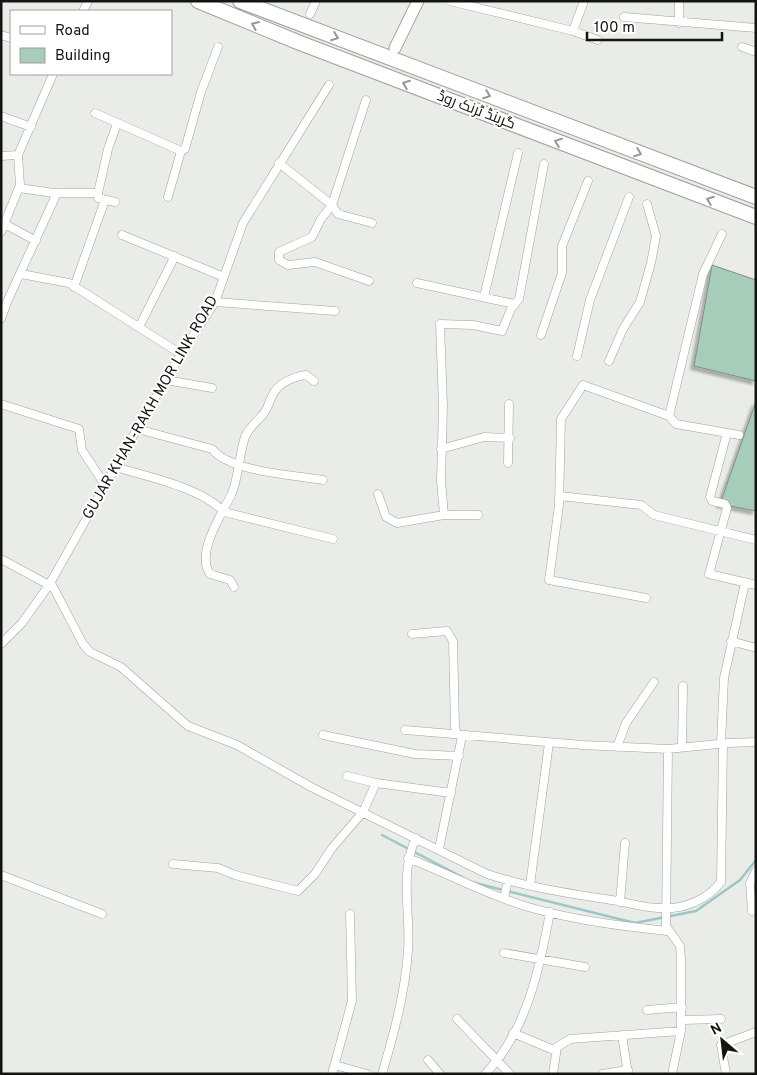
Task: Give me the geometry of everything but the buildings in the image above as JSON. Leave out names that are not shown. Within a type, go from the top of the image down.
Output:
[{"type":"highway","name":"گرینڈ ٹرنک روڈ","points":[[198,1],[300,43],[756,217]]},
{"type":"highway","name":"گرینڈ ٹرنک روڈ","points":[[240,1],[308,20],[756,197]]},
{"type":"highway","points":[[300,43],[308,20]]},
{"type":"street","points":[[308,20],[316,1]]},
{"type":"street","points":[[395,48],[418,1]]},
{"type":"street","points":[[450,1],[573,31],[598,40]]},
{"type":"street","points":[[573,31],[584,1]]},
{"type":"street","points":[[678,23],[679,1]]},
{"type":"street","points":[[624,16],[678,23],[708,22],[756,28]]},
{"type":"street","points":[[168,196],[181,151],[185,149],[201,92],[218,46]]},
{"type":"street","points":[[742,47],[756,52]]},
{"type":"street","points":[[1,232],[19,188],[18,155],[53,75]]},
{"type":"street","name":"GUJAR KHAN-RAKH MOR LINK ROAD","points":[[1,644],[22,623],[50,584],[137,429],[181,354],[215,302],[243,223],[279,162],[329,85]]},
{"type":"street","points":[[366,100],[332,205],[321,219],[312,236],[284,250],[278,258],[288,265],[315,262],[369,281]]},
{"type":"street","points":[[95,113],[181,151]]},
{"type":"street","points":[[1,116],[31,127]]},
{"type":"street","points":[[114,202],[98,198],[98,193],[106,158],[117,124]]},
{"type":"street","points":[[484,297],[518,154]]},
{"type":"street","points":[[1,156],[18,155]]},
{"type":"street","points":[[279,162],[332,205],[338,214],[372,223]]},
{"type":"street","points":[[444,515],[441,449],[443,406],[440,324],[473,325],[502,331],[514,304],[519,299],[544,164]]},
{"type":"street","points":[[540,335],[562,274],[562,246],[588,181]]},
{"type":"street","points":[[19,188],[57,193],[98,193]]},
{"type":"street","points":[[1,319],[57,193]]},
{"type":"street","points":[[578,356],[590,300],[629,197]]},
{"type":"street","points":[[74,287],[105,200]]},
{"type":"street","points":[[609,361],[623,329],[640,302],[651,263],[656,236],[647,204]]},
{"type":"street","points":[[5,224],[36,241]]},
{"type":"street","points":[[669,416],[703,274],[722,234]]},
{"type":"street","points":[[122,235],[224,277]]},
{"type":"street","points":[[139,327],[176,256]]},
{"type":"street","points":[[21,274],[61,281],[74,287],[181,354]]},
{"type":"street","points":[[417,283],[514,304]]},
{"type":"street","points":[[215,302],[335,311]]},
{"type":"street","points":[[234,587],[230,580],[210,574],[206,565],[206,550],[231,493],[247,433],[266,411],[275,391],[295,377],[306,375],[314,381]]},
{"type":"street","points":[[166,380],[212,388]]},
{"type":"street","points":[[646,598],[549,580],[560,496],[561,419],[583,385],[669,416],[676,424],[739,435]]},
{"type":"street","points":[[1,404],[79,429],[82,450],[105,485]]},
{"type":"street","points":[[508,463],[510,438],[509,404]]},
{"type":"street","points":[[137,429],[212,449],[220,458],[239,465],[323,480]]},
{"type":"street","points":[[727,433],[710,497],[712,501],[724,504],[727,508],[709,574],[756,585]]},
{"type":"street","points":[[441,449],[484,437],[510,438]]},
{"type":"street","points":[[115,467],[176,485],[218,505],[224,512],[333,539]]},
{"type":"street","points":[[378,494],[386,517],[391,522],[397,524],[444,515],[478,515]]},
{"type":"street","points":[[560,496],[641,505],[654,515],[756,540]]},
{"type":"street","points":[[1,559],[50,584],[83,644],[90,652],[121,667],[188,726],[237,745],[310,787],[415,842],[439,849],[507,883],[530,885],[667,909],[691,904],[707,896],[721,882],[724,678],[744,583]]},
{"type":"street","points":[[412,634],[447,631],[451,634],[453,641],[455,727],[460,735],[459,756],[439,849]]},
{"type":"street","points":[[731,641],[756,648]]},
{"type":"street","points":[[617,747],[626,723],[654,682]]},
{"type":"street","points":[[682,747],[683,686]]},
{"type":"street","points":[[405,730],[548,743],[668,749],[722,743],[756,742]]},
{"type":"street","points":[[323,735],[415,754],[459,756]]},
{"type":"street","points":[[530,885],[548,743]]},
{"type":"street","points":[[668,749],[667,928],[680,946],[682,1007],[681,1031],[672,1074]]},
{"type":"street","points":[[347,776],[376,783],[451,793]]},
{"type":"street","points":[[173,864],[218,868],[235,875],[298,891],[315,874],[332,848],[362,814],[376,783]]},
{"type":"street","points":[[382,1074],[400,1012],[408,953],[408,857],[415,842]]},
{"type":"street","points":[[620,902],[625,843]]},
{"type":"street","points":[[408,857],[465,884],[550,912],[614,925],[667,928]]},
{"type":"street","points":[[752,912],[750,883],[756,871]]},
{"type":"street","points":[[1,875],[102,914]]},
{"type":"street","points":[[504,896],[507,883]]},
{"type":"street","points":[[485,1074],[498,1062],[528,1001],[541,958],[550,912]]},
{"type":"street","points":[[332,1074],[352,1002],[350,914]]},
{"type":"street","points":[[504,953],[541,958],[585,968]]},
{"type":"street","points":[[647,1010],[682,1007]]},
{"type":"street","points":[[457,1019],[510,1074]]},
{"type":"street","points":[[682,1020],[721,1019]]},
{"type":"street","points":[[553,1074],[557,1047],[570,1039],[681,1031]]},
{"type":"street","points":[[726,1074],[721,1045],[756,1032]]},
{"type":"street","points":[[513,1034],[556,1051]]},
{"type":"street","points":[[602,1074],[628,1072],[622,1035]]},
{"type":"street","points":[[428,1060],[440,1074]]},
{"type":"street","points":[[335,1065],[367,1074]]},
{"type":"waterway","points":[[382,835],[462,877]]},
{"type":"waterway","points":[[471,882],[635,923],[696,911],[740,880],[756,860]]}]
